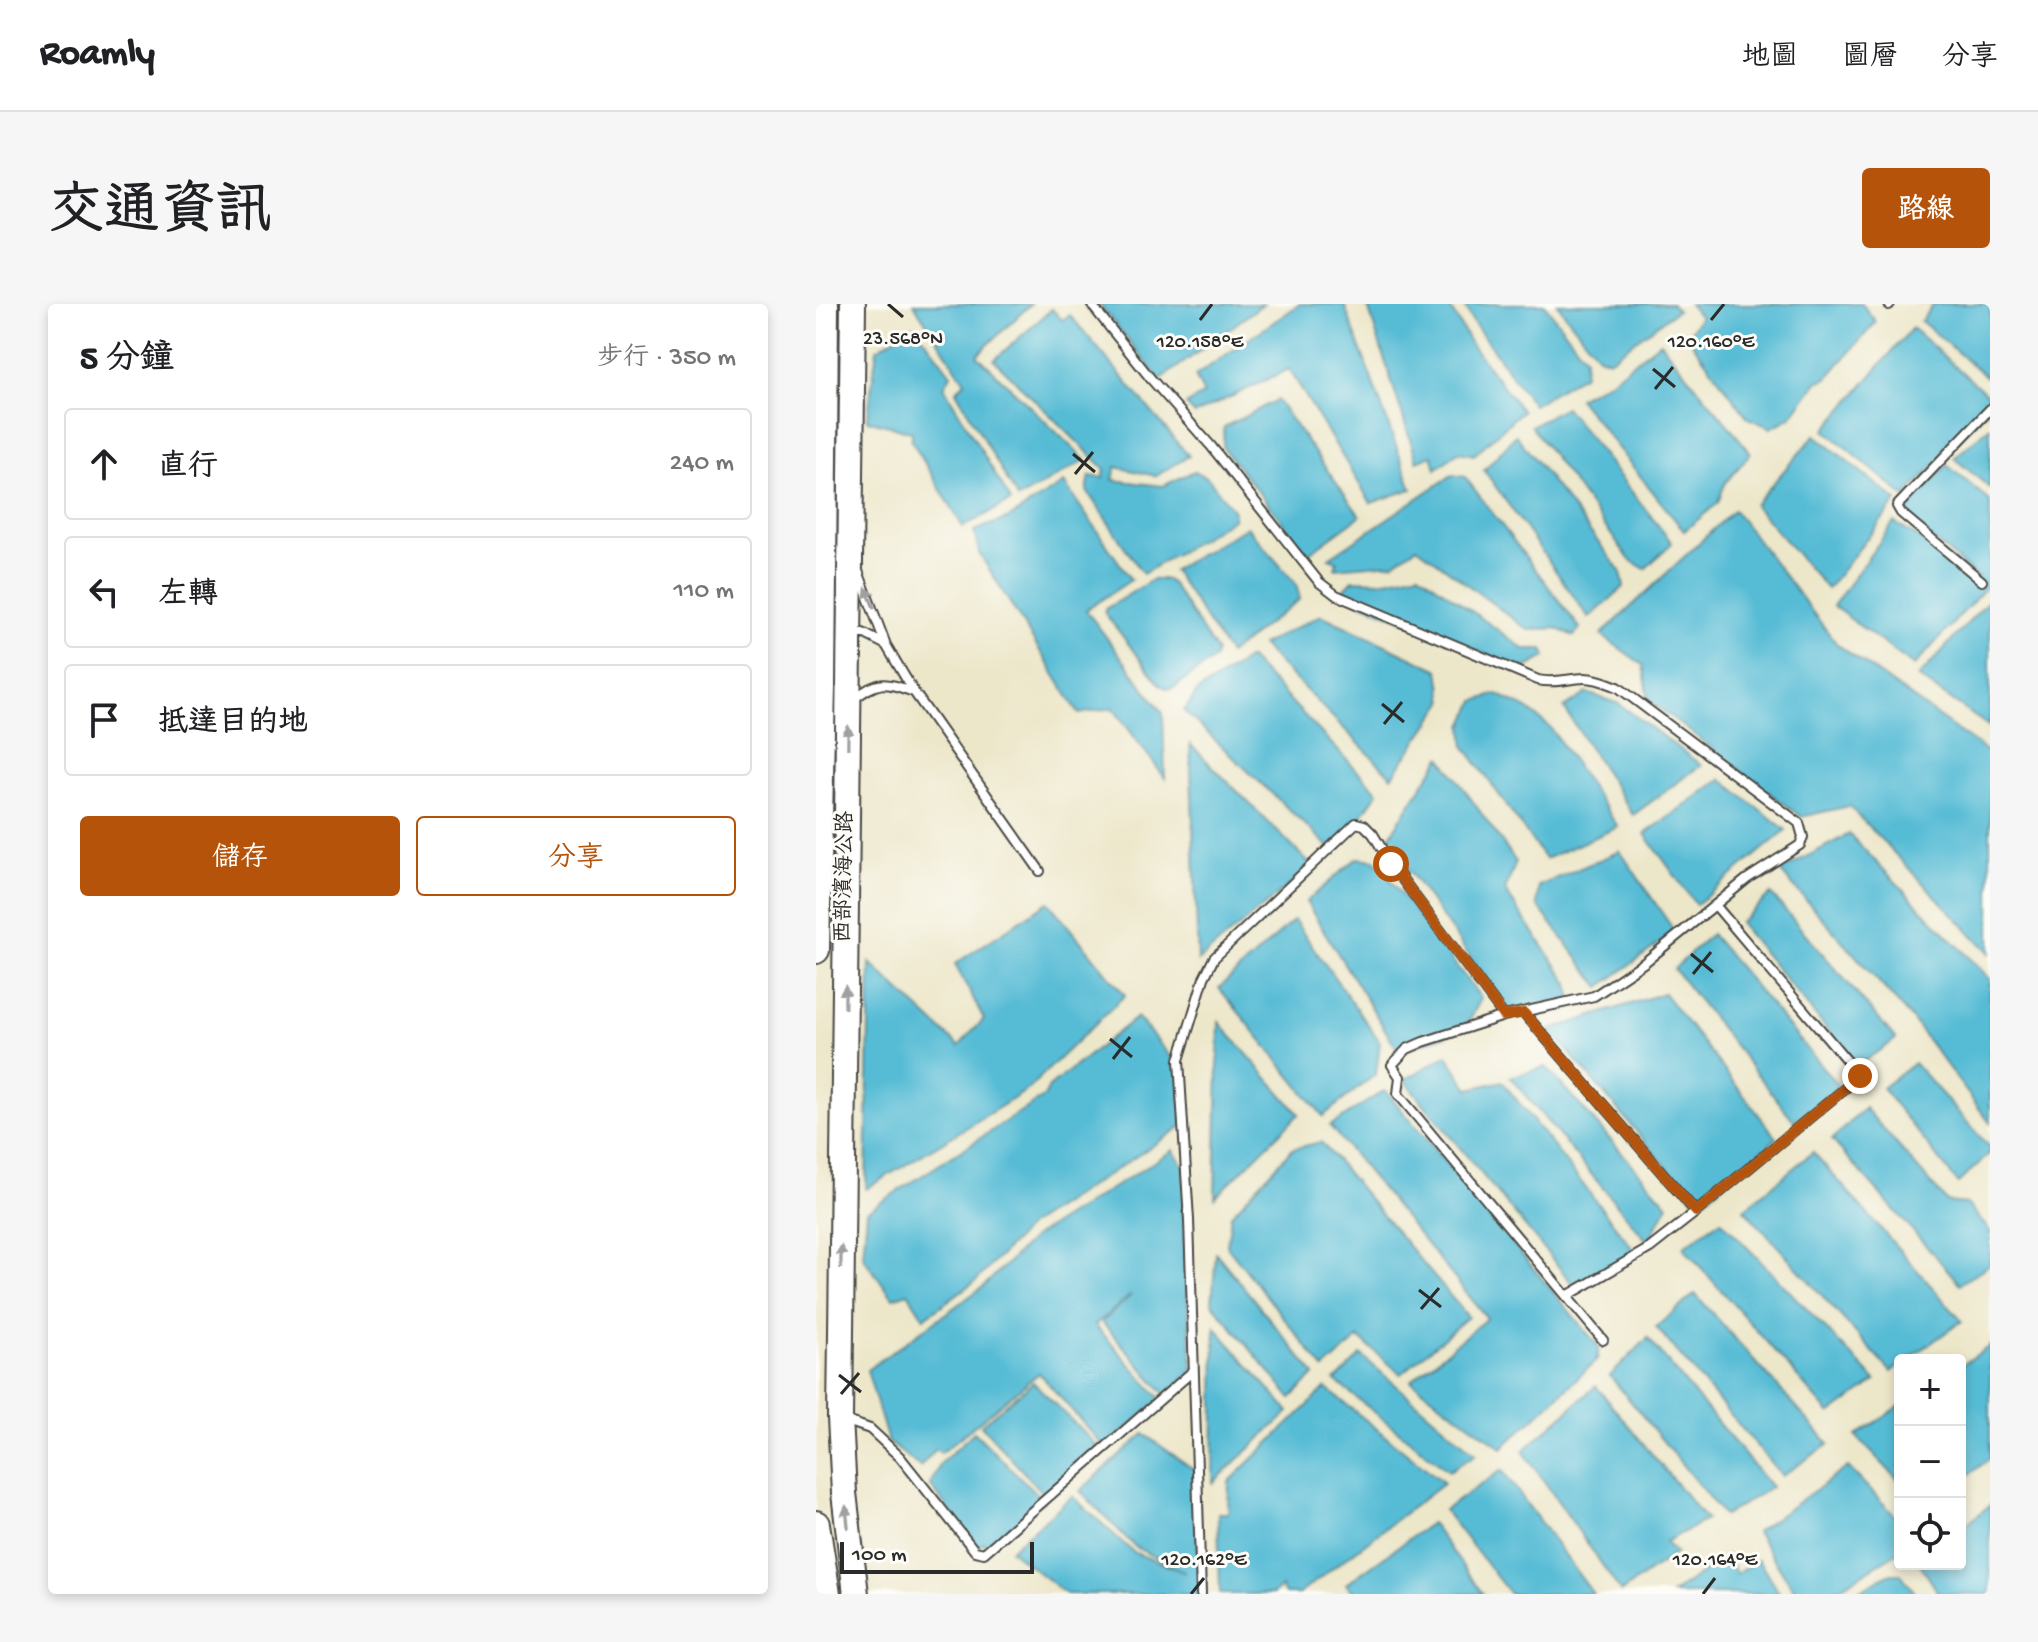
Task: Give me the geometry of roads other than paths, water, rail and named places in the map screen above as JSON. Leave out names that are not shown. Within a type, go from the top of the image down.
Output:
[{"type":"highway","points":[[816,950],[825,304]]},
{"type":"highway","points":[[816,1524],[827,1594]]},
{"type":"main road","name":"西部濱海公路","points":[[853,304],[840,1418],[844,1493],[856,1594]]},
{"type":"lane","points":[[1091,304],[1151,379],[1211,446],[1319,582],[1336,595],[1538,680],[1550,683],[1597,679],[1618,687],[1799,823],[1803,837],[1800,845],[1747,879],[1645,962],[1594,996],[1504,1016],[1407,1049],[1392,1065],[1400,1077],[1398,1094],[1603,1340]]},
{"type":"lane","points":[[1982,581],[1901,513],[1897,506],[1990,409]]},
{"type":"lane","points":[[850,553],[886,645],[914,692],[1040,871]]},
{"type":"lane","points":[[851,633],[863,633],[886,645]]},
{"type":"lane","points":[[848,702],[874,684],[894,685],[914,692]]},
{"type":"lane","points":[[1201,1594],[1189,1220],[1179,1060],[1204,978],[1214,958],[1356,823],[1364,825],[1373,834],[1391,864],[1504,1016]]},
{"type":"lane","points":[[1567,1296],[1650,1248],[1860,1076],[1715,905]]},
{"type":"lane","points":[[1524,1013],[1696,1212]]},
{"type":"lane","points":[[840,1418],[870,1429],[890,1448],[975,1551],[984,1553],[1193,1371]]},
{"type":"water","points":[[914,304],[1031,304],[977,355],[1085,460],[1018,499],[956,391],[965,382]]},
{"type":"water","points":[[1099,304],[1263,304],[1160,380]]},
{"type":"water","points":[[1300,304],[1344,304],[1412,489],[1371,503],[1289,369],[1195,414],[1186,405],[1204,394],[1195,376]]},
{"type":"water","points":[[1367,304],[1448,304],[1471,344],[1522,411],[1474,455],[1458,452],[1436,469],[1432,455],[1417,461]]},
{"type":"water","points":[[1463,304],[1544,304],[1585,357],[1584,374],[1533,405]]},
{"type":"water","points":[[1557,304],[1672,304],[1677,310],[1609,360],[1598,356]]},
{"type":"water","points":[[1689,304],[1862,304],[1876,322],[1827,378],[1817,382],[1791,417],[1771,428],[1748,418],[1687,336],[1700,317]]},
{"type":"water","points":[[1934,304],[1990,304],[1990,380],[1921,321]]},
{"type":"water","points":[[1052,309],[1062,320],[1070,315],[1189,456],[1156,476],[1116,467],[1113,480],[1163,486],[1194,471],[1207,477],[1234,511],[1233,519],[1143,574],[1087,491],[1090,476],[1103,478],[1105,469],[994,360]]},
{"type":"water","points":[[914,325],[951,374],[944,387],[1011,501],[963,527],[911,440],[912,432],[867,420],[877,349]]},
{"type":"water","points":[[1912,328],[1990,397],[1990,407],[1905,497],[1825,430]]},
{"type":"water","points":[[1660,342],[1751,453],[1725,483],[1718,503],[1684,531],[1578,398],[1610,381]]},
{"type":"water","points":[[1277,400],[1360,516],[1308,554],[1223,448],[1224,427]]},
{"type":"water","points":[[1565,407],[1672,543],[1645,569],[1630,560],[1531,426]]},
{"type":"water","points":[[1990,427],[1990,488],[1954,458]]},
{"type":"water","points":[[1516,435],[1621,572],[1624,587],[1589,618],[1484,470]]},
{"type":"water","points":[[1815,435],[1897,501],[1827,589],[1754,505]]},
{"type":"water","points":[[1947,465],[1990,501],[1990,583],[1914,666],[1833,606],[1894,522],[1979,578],[1903,514]]},
{"type":"water","points":[[1452,475],[1465,477],[1580,628],[1574,636],[1556,628],[1528,630],[1417,547],[1393,563],[1335,568],[1337,561],[1329,558]]},
{"type":"water","points":[[1064,483],[1131,580],[1086,610],[1163,713],[1165,778],[1113,708],[1079,714],[979,553],[974,531],[1009,518]]},
{"type":"water","points":[[1734,510],[1837,644],[1990,754],[1990,953],[1849,806],[1801,817],[1649,700],[1643,665],[1601,635]]},
{"type":"water","points":[[1247,527],[1296,584],[1300,599],[1229,654],[1173,570]]},
{"type":"water","points":[[1419,573],[1524,649],[1543,649],[1546,657],[1522,670],[1340,594],[1353,580],[1381,581]]},
{"type":"water","points":[[1165,579],[1172,584],[1216,651],[1215,658],[1168,689],[1160,685],[1104,612],[1152,580]]},
{"type":"water","points":[[1990,599],[1990,727],[1918,677]]},
{"type":"water","points":[[1321,615],[1439,670],[1444,702],[1392,777],[1261,645]]},
{"type":"water","points":[[1249,658],[1378,792],[1331,849],[1184,711],[1198,691]]},
{"type":"water","points":[[1587,693],[1619,704],[1701,765],[1633,815],[1564,708]]},
{"type":"water","points":[[1497,694],[1527,709],[1550,727],[1618,827],[1545,859],[1465,747],[1463,726],[1475,701]]},
{"type":"water","points":[[1190,744],[1312,866],[1198,961]]},
{"type":"water","points":[[1441,757],[1516,862],[1505,891],[1569,984],[1572,1002],[1508,1010],[1387,840]]},
{"type":"water","points":[[1721,779],[1786,830],[1696,905],[1645,834]]},
{"type":"water","points":[[1849,834],[1990,979],[1990,1123],[1911,1018],[1780,871]]},
{"type":"water","points":[[1620,851],[1675,932],[1600,987],[1537,905],[1539,886]]},
{"type":"water","points":[[1357,858],[1375,860],[1481,998],[1466,1028],[1399,1052],[1306,902]]},
{"type":"water","points":[[1771,894],[1896,1039],[1857,1066],[1739,923]]},
{"type":"water","points":[[1048,902],[1125,995],[1026,1091],[866,1189],[870,963],[959,1046],[984,1019],[955,964]]},
{"type":"water","points":[[1294,920],[1380,1042],[1376,1074],[1323,1116],[1219,988]]},
{"type":"water","points":[[1711,934],[1840,1088],[1794,1121],[1674,969]]},
{"type":"water","points":[[1664,993],[1777,1138],[1699,1205],[1550,1030]]},
{"type":"water","points":[[1137,1017],[1180,1068],[1183,1126],[1029,1226],[978,1279],[924,1318],[908,1293],[893,1298],[863,1257],[867,1211],[1044,1097],[1049,1087]]},
{"type":"water","points":[[1219,1022],[1299,1114],[1215,1197]]},
{"type":"water","points":[[1447,1055],[1469,1089],[1502,1081],[1635,1251],[1576,1288],[1404,1080]]},
{"type":"water","points":[[1914,1063],[1990,1148],[1990,1153],[1958,1183],[1882,1088]]},
{"type":"water","points":[[1546,1067],[1668,1205],[1648,1242],[1510,1077]]},
{"type":"water","points":[[1385,1090],[1599,1347],[1597,1360],[1502,1448],[1411,1381],[1487,1318],[1330,1126]]},
{"type":"water","points":[[1865,1108],[1947,1202],[1967,1204],[1990,1231],[1990,1264],[1960,1284],[1832,1140]]},
{"type":"water","points":[[1321,1142],[1468,1317],[1401,1374],[1359,1338],[1324,1369],[1227,1246],[1231,1215],[1292,1149]]},
{"type":"water","points":[[1173,1150],[1185,1168],[1184,1250],[1193,1371],[1166,1395],[1102,1322],[1131,1295],[1095,1325],[1161,1399],[1105,1448],[1039,1373],[941,1453],[936,1449],[920,1467],[888,1442],[867,1370],[984,1286],[1034,1237]]},
{"type":"water","points":[[1813,1152],[1962,1321],[1915,1354],[1894,1354],[1894,1370],[1891,1372],[1744,1209]]},
{"type":"water","points":[[1721,1220],[1876,1381],[1830,1414],[1683,1247]]},
{"type":"water","points":[[1216,1253],[1315,1375],[1291,1398],[1212,1303]]},
{"type":"water","points":[[1695,1294],[1829,1444],[1782,1476],[1656,1327]]},
{"type":"water","points":[[1215,1327],[1289,1412],[1213,1483]]},
{"type":"water","points":[[1648,1338],[1771,1487],[1724,1516],[1610,1376]]},
{"type":"water","points":[[1990,1346],[1990,1458],[1966,1477],[1966,1426],[1966,1362]]},
{"type":"water","points":[[1361,1355],[1476,1454],[1449,1471],[1335,1381]]},
{"type":"water","points":[[1033,1382],[1102,1451],[1044,1495],[981,1425]]},
{"type":"water","points":[[1596,1386],[1706,1520],[1665,1542],[1676,1553],[1621,1592],[1523,1451]]},
{"type":"water","points":[[1326,1388],[1444,1483],[1299,1594],[1285,1594],[1281,1587],[1273,1594],[1220,1594],[1218,1513],[1228,1513],[1229,1482]]},
{"type":"water","points":[[1894,1410],[1894,1476],[1856,1436]]},
{"type":"water","points":[[974,1432],[1044,1501],[987,1546],[984,1543],[977,1547],[930,1485],[941,1463]]},
{"type":"water","points":[[1144,1434],[1196,1471],[1200,1594],[1066,1594],[1010,1550],[1072,1496],[1133,1552],[1186,1573],[1135,1547],[1080,1491]]},
{"type":"water","points":[[1848,1467],[1894,1515],[1894,1555],[1829,1594],[1797,1594],[1756,1532]]},
{"type":"water","points":[[1502,1470],[1593,1594],[1510,1594],[1444,1510]]},
{"type":"water","points":[[1990,1505],[1990,1594],[1939,1594],[1924,1570],[1966,1570],[1966,1524]]},
{"type":"water","points":[[1431,1523],[1483,1594],[1356,1594],[1346,1584]]},
{"type":"water","points":[[1727,1555],[1736,1574],[1758,1560],[1780,1594],[1672,1594]]},
{"type":"water","points":[[1889,1574],[1901,1574],[1916,1594],[1853,1594]]}]
